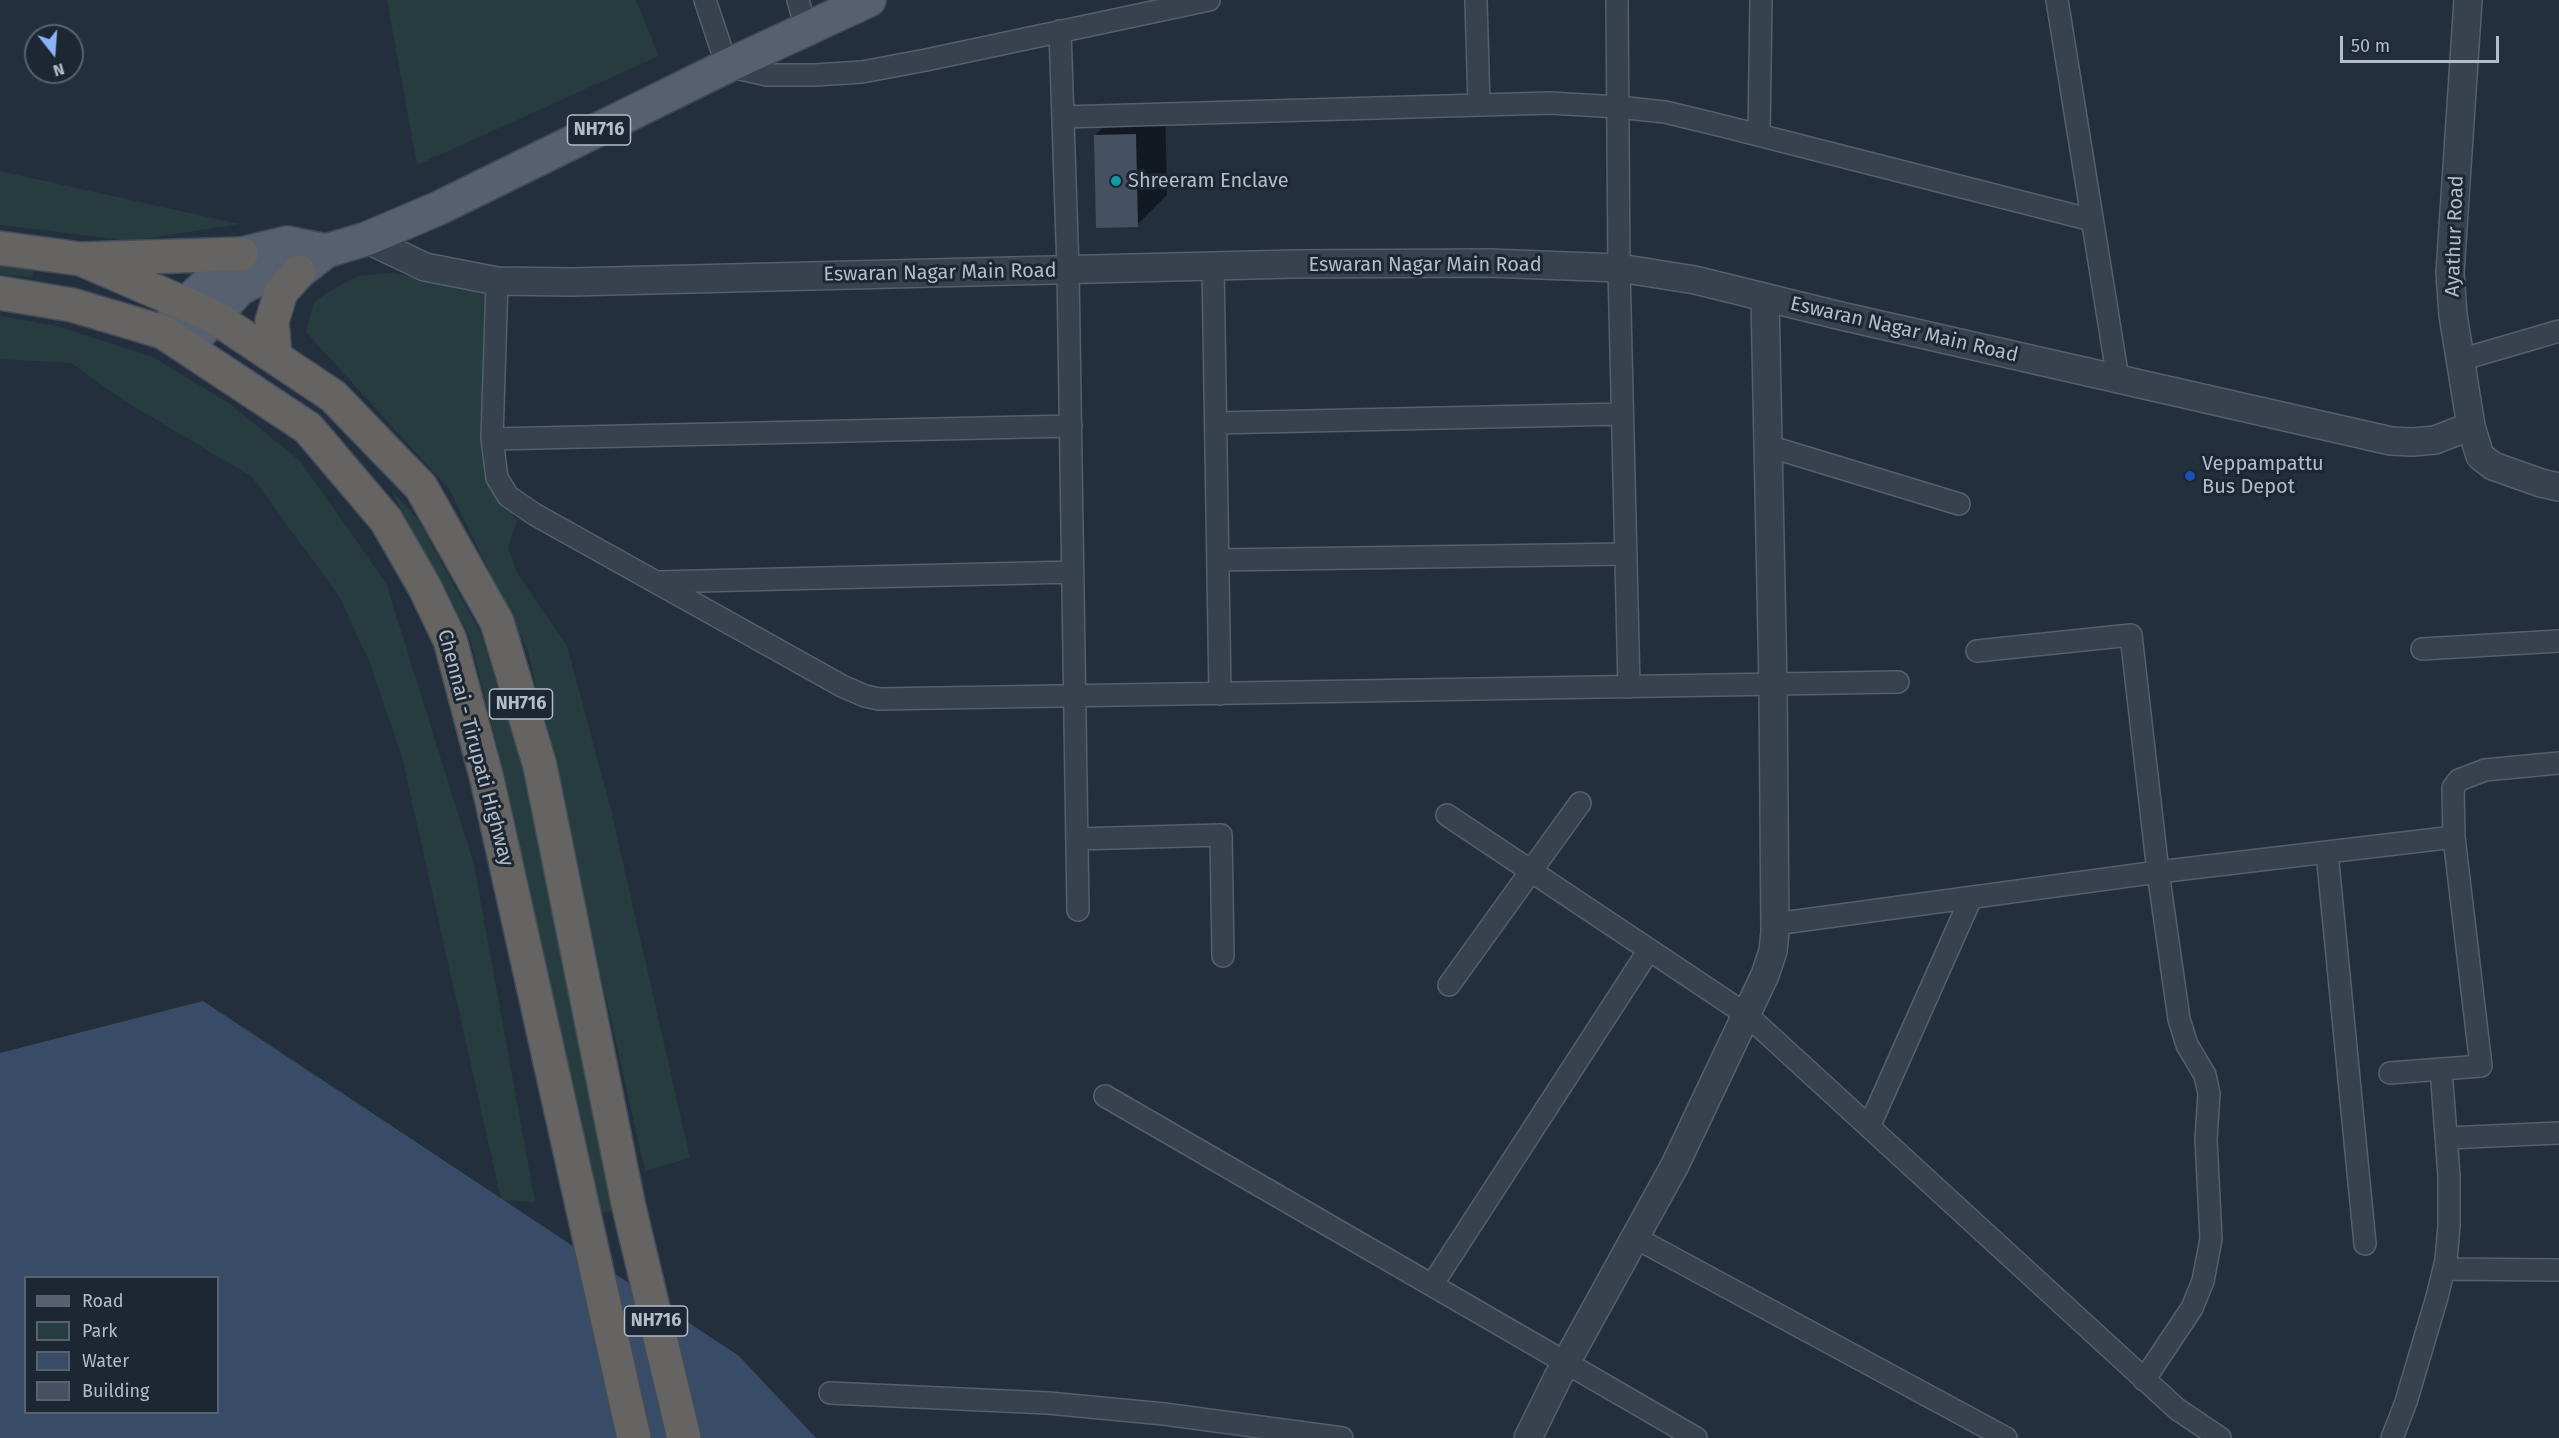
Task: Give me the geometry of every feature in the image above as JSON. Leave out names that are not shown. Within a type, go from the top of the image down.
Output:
[{"type":"highway","points":[[0,248],[81,259],[241,254]]},
{"type":"highway","points":[[81,259],[200,309]]},
{"type":"highway","points":[[275,357],[272,321],[281,292],[299,272]]},
{"type":"highway","name":"Chennai - Tirupati Highway","points":[[0,293],[72,305],[176,339],[308,428],[386,520],[424,586],[450,640],[487,778],[634,1438]]},
{"type":"highway","name":"NH716","points":[[200,309],[333,396],[421,487],[497,622],[540,766],[628,1203],[684,1438]]},
{"type":"main road","name":"NH716","points":[[326,250],[366,239],[524,168],[727,66],[802,15],[869,0]]},
{"type":"main road","points":[[176,339],[200,309],[222,269],[241,254],[286,243],[326,250]]},
{"type":"main road","points":[[200,309],[262,277],[299,272],[326,250]]},
{"type":"street","points":[[705,0],[727,66],[767,75],[862,72],[1209,0]]},
{"type":"street","points":[[1476,0],[1479,105]]},
{"type":"street","points":[[1617,0],[1619,268],[1629,687]]},
{"type":"street","points":[[1759,135],[1764,0]]},
{"type":"street","points":[[2057,0],[2118,379]]},
{"type":"street","name":"Ayathur Road","points":[[2468,0],[2450,273],[2453,315],[2471,426],[2480,456],[2493,466],[2559,487]]},
{"type":"street","points":[[1060,31],[1068,270],[1078,910]]},
{"type":"street","points":[[1063,117],[1550,103],[1618,107],[1665,112],[2092,220]]},
{"type":"street","name":"Eswaran Nagar Main Road","points":[[366,239],[425,267],[497,281],[570,282],[1213,266],[1489,263],[1619,268],[1695,280],[2391,441],[2435,440],[2471,426]]},
{"type":"street","points":[[1213,266],[1220,694]]},
{"type":"street","points":[[497,281],[492,439],[497,478],[508,496],[534,514],[843,686],[879,699],[1898,682]]},
{"type":"street","points":[[1528,1438],[1566,1362],[1675,1165],[1747,1015],[1773,951],[1775,924],[1773,685],[1766,298]]},
{"type":"street","points":[[2460,360],[2559,331]]},
{"type":"street","points":[[1216,423],[1622,414]]},
{"type":"street","points":[[492,439],[1071,426]]},
{"type":"street","points":[[1768,446],[1959,504]]},
{"type":"street","points":[[1218,560],[1626,554]]},
{"type":"street","points":[[657,582],[1073,572]]},
{"type":"street","points":[[1977,651],[2131,634],[2158,872],[2184,1038],[2205,1075],[2208,1085],[2206,1139],[2211,1239],[2203,1281],[2192,1308],[2144,1380]]},
{"type":"street","points":[[2422,650],[2559,641]]},
{"type":"street","points":[[2390,1073],[2481,1066],[2454,837],[2453,788],[2459,780],[2485,770],[2559,763]]},
{"type":"street","points":[[1449,985],[1580,802]]},
{"type":"street","points":[[1447,815],[1747,1015],[2144,1380],[2177,1409],[2220,1438]]},
{"type":"street","points":[[1077,839],[1221,835],[1224,956]]},
{"type":"street","points":[[1775,924],[2158,872],[2454,837]]},
{"type":"street","points":[[2327,852],[2365,1244]]},
{"type":"street","points":[[1869,1127],[1971,898]]},
{"type":"street","points":[[1432,1285],[1649,950]]},
{"type":"street","points":[[2392,1438],[2406,1402],[2444,1269],[2449,1226],[2447,1138],[2441,1069]]},
{"type":"street","points":[[1105,1096],[1696,1438]]},
{"type":"street","points":[[2447,1138],[2559,1133]]},
{"type":"street","points":[[1636,1238],[2006,1438]]},
{"type":"street","points":[[2444,1269],[2559,1270]]},
{"type":"street","points":[[830,1393],[1048,1402],[1164,1414],[1342,1438]]},
{"type":"green space","points":[[387,0],[636,0],[659,56],[417,165]]},
{"type":"green space","points":[[0,171],[239,224],[131,241],[0,225]]},
{"type":"green space","points":[[0,264],[33,270],[33,277],[0,274]]},
{"type":"green space","points":[[393,273],[484,290],[481,447],[484,472],[489,489],[517,520],[508,547],[517,573],[567,646],[611,810],[690,1158],[645,1171],[528,651],[449,489],[306,332],[314,302],[333,289],[358,276]]},
{"type":"green space","points":[[0,316],[57,326],[153,357],[230,404],[300,461],[386,583],[474,865],[535,1202],[503,1200],[517,1271],[402,757],[369,661],[339,596],[252,477],[120,398],[71,363],[0,359]]},
{"type":"green space","points":[[390,488],[417,518],[481,634],[526,781],[613,1211],[598,1213],[507,784],[470,638]]},
{"type":"water","points":[[203,1001],[739,1356],[816,1438],[0,1438],[0,1053]]},
{"type":"building","name":"Shreeram Enclave","points":[[1136,134],[1138,227],[1096,228],[1094,135]]},
{"type":"place","name":"Shreeram Enclave","points":[[1116,181]]},
{"type":"place","name":"Veppampattu Bus Depot","points":[[2190,476]]}]
